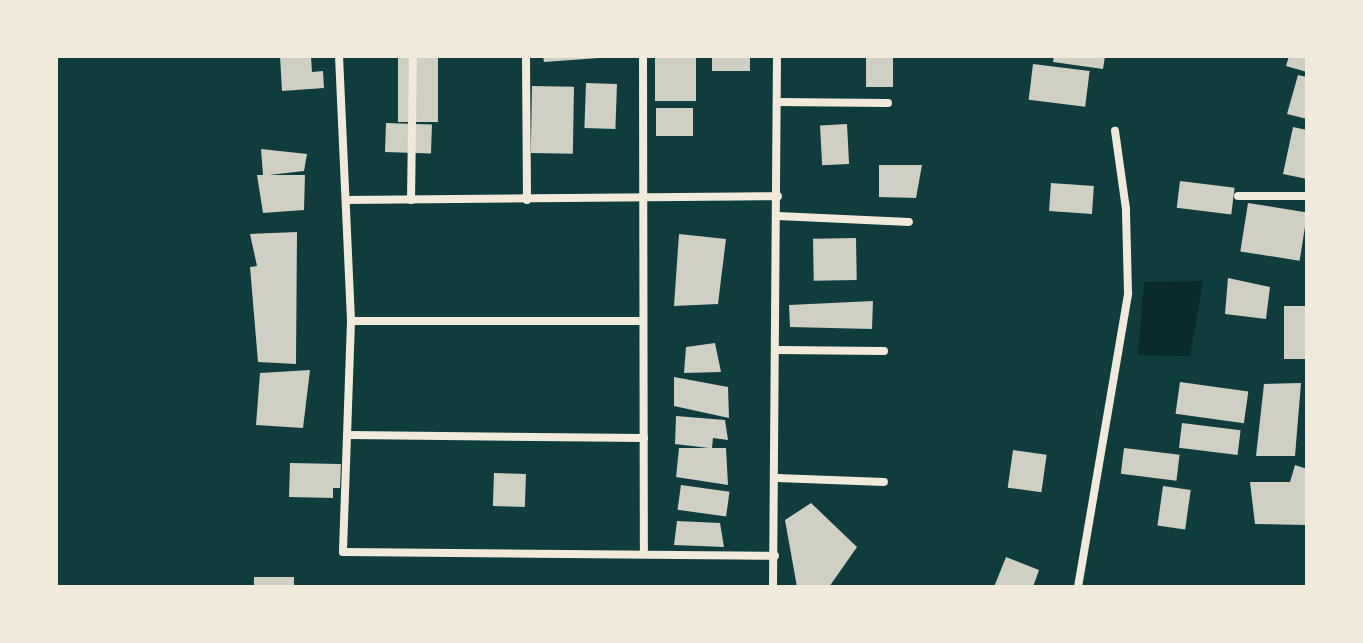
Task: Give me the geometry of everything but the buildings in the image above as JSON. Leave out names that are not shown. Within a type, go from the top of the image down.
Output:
[{"type":"street","points":[[339,56],[351,321],[350,435],[343,552],[775,556]]},
{"type":"street","points":[[411,200],[413,56]]},
{"type":"street","points":[[526,56],[527,200]]},
{"type":"street","points":[[643,56],[644,554]]},
{"type":"street","points":[[773,587],[777,478],[777,56]]},
{"type":"street","points":[[777,102],[888,103]]},
{"type":"street","points":[[1078,587],[1128,293],[1126,209],[1115,131]]},
{"type":"street","points":[[346,200],[778,196]]},
{"type":"street","points":[[1238,196],[1307,196]]},
{"type":"street","points":[[778,216],[909,222]]},
{"type":"street","points":[[351,321],[643,321]]},
{"type":"street","points":[[777,350],[884,351]]},
{"type":"street","points":[[350,435],[644,438]]},
{"type":"street","points":[[777,478],[884,482]]},
{"type":"water","points":[[1203,281],[1190,356],[1138,355],[1144,282]]}]
